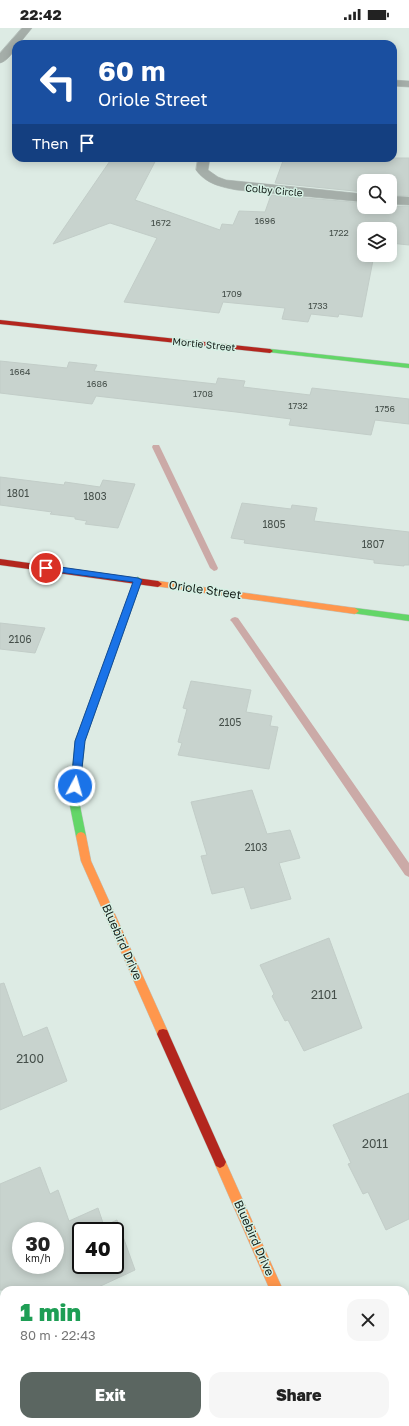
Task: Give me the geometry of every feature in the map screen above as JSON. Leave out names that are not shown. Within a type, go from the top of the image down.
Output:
[{"type":"street","points":[[17,40],[27,28]]},
{"type":"street","points":[[0,60],[12,46]]},
{"type":"street","points":[[397,83],[409,84]]},
{"type":"street","name":"Colby Circle","points":[[203,162],[202,170],[208,177],[220,183],[237,186],[357,197]]},
{"type":"street","points":[[397,201],[409,202]]},
{"type":"street","name":"Mortie Street","points":[[0,322],[409,366]]},
{"type":"street","name":"Oriole Street","points":[[0,562],[409,618]]},
{"type":"street","name":"Bluebird Drive","points":[[138,580],[80,741],[74,801],[86,861],[275,1286]]},
{"type":"building","points":[[397,158],[409,158],[409,196],[397,195],[397,174],[357,174],[357,191],[275,183],[283,162],[397,162]]},
{"type":"building","points":[[109,162],[155,162],[135,200],[220,230],[222,224],[233,225],[239,211],[265,212],[271,195],[357,202],[357,214],[397,214],[397,206],[409,206],[409,245],[397,244],[397,222],[357,222],[357,262],[373,262],[362,317],[339,314],[338,317],[311,314],[308,322],[282,319],[285,308],[223,302],[219,313],[124,302],[157,238],[110,223],[53,244]]},
{"type":"building","points":[[0,361],[67,368],[69,362],[97,365],[94,371],[216,384],[218,378],[245,381],[243,387],[310,395],[312,388],[409,399],[409,424],[375,420],[371,435],[289,425],[291,419],[96,396],[92,404],[0,393]]},
{"type":"building","points":[[0,477],[64,485],[65,482],[100,487],[103,480],[135,484],[118,528],[85,524],[87,521],[75,519],[75,517],[50,514],[52,512],[0,505]]},
{"type":"building","points":[[242,503],[291,509],[292,505],[317,508],[314,521],[409,532],[409,565],[404,566],[374,563],[374,560],[244,543],[245,540],[231,538]]},
{"type":"building","points":[[0,623],[45,628],[35,653],[0,649]]},
{"type":"building","points":[[191,681],[251,690],[246,712],[272,716],[270,726],[278,727],[269,769],[178,755],[182,743],[178,742],[187,709],[183,708]]},
{"type":"building","points":[[252,790],[267,834],[290,830],[300,858],[279,863],[291,899],[251,909],[244,887],[212,894],[201,856],[207,855],[191,802]]},
{"type":"building","points":[[329,938],[362,1028],[304,1051],[288,1020],[285,1021],[272,996],[274,994],[260,965]]},
{"type":"building","points":[[4,983],[23,1037],[47,1027],[67,1081],[0,1110],[0,984]]},
{"type":"building","points":[[409,1093],[409,1219],[386,1230],[368,1192],[363,1194],[348,1164],[351,1163],[333,1125]]},
{"type":"building","points":[[40,1167],[50,1194],[58,1190],[69,1221],[98,1208],[103,1222],[72,1222],[72,1274],[124,1274],[124,1239],[135,1270],[101,1286],[0,1286],[0,1184]]},
{"type":"waterway","points":[[156,447],[214,568]]},
{"type":"waterway","points":[[235,620],[409,872]]},
{"type":"traffic: fast","points":[[270,351],[409,366]]},
{"type":"traffic: fast","points":[[81,836],[74,801],[80,741],[138,580]]},
{"type":"traffic: fast","points":[[355,611],[409,618]]},
{"type":"traffic: slow","points":[[158,584],[355,611]]},
{"type":"traffic: slow","points":[[81,836],[86,861],[163,1034]]},
{"type":"traffic: slow","points":[[220,1162],[275,1286]]},
{"type":"traffic: jam","points":[[0,322],[270,351]]},
{"type":"traffic: jam","points":[[0,562],[158,584]]},
{"type":"traffic: jam","points":[[163,1034],[220,1162]]},
{"type":"route","points":[[46,568],[138,580],[80,741],[75,786]]}]
